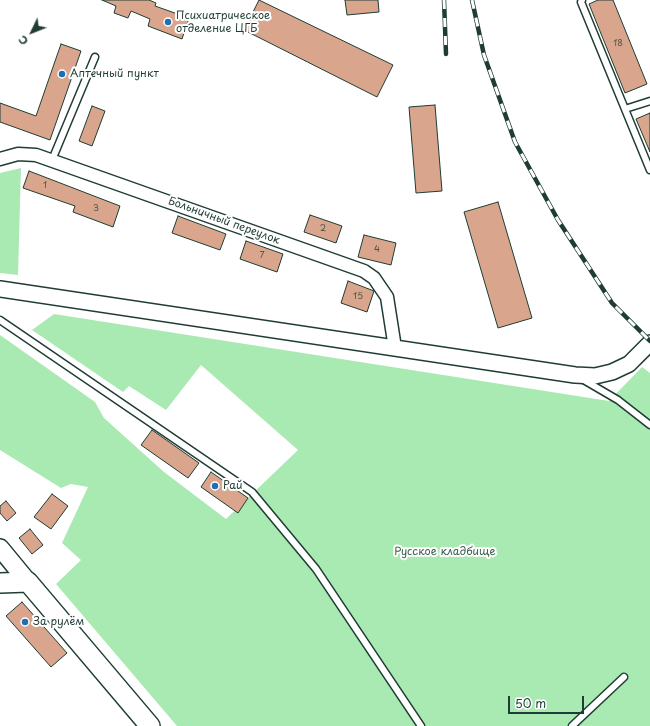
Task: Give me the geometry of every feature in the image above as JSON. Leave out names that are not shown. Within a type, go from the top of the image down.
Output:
[{"type":"main road","points":[[0,548],[150,726]]},
{"type":"main road","points":[[0,583],[28,582]]},
{"type":"street","name":"Больничный переулок","points":[[0,159],[26,154],[52,160],[364,271],[374,278],[387,298],[395,348]]},
{"type":"street","points":[[0,289],[575,376],[595,376],[612,372],[629,364],[650,344]]},
{"type":"lane","points":[[582,0],[581,2],[650,170]]},
{"type":"lane","points":[[52,160],[95,57]]},
{"type":"lane","points":[[625,109],[650,101]]},
{"type":"lane","points":[[0,320],[252,492],[316,569],[421,726]]},
{"type":"lane","points":[[575,376],[618,400],[650,425]]},
{"type":"lane","points":[[572,726],[624,677]]},
{"type":"green space","points":[[21,168],[18,275],[0,273],[0,173]]},
{"type":"green space","name":"Русское кладбище","points":[[54,314],[609,401],[642,367],[650,373],[650,726],[177,726],[56,584],[81,560],[62,543],[88,487],[71,484],[61,488],[0,450],[0,335],[95,402],[104,418],[164,472],[226,519],[298,450],[201,365],[166,410],[129,386],[123,392],[32,330]]},
{"type":"building","name":"Психиатрическое отделение ЦГБ","points":[[102,0],[149,0],[156,3],[155,6],[189,18],[182,39],[148,26],[150,19],[131,11],[128,18],[114,13],[116,6]]},
{"type":"building","points":[[259,0],[393,65],[377,97],[244,30]]},
{"type":"building","points":[[345,0],[378,0],[379,12],[347,15]]},
{"type":"building","points":[[598,0],[613,0],[647,84],[625,93],[589,4]]},
{"type":"building","points":[[61,44],[81,51],[50,140],[0,122],[0,103],[36,116]]},
{"type":"building","points":[[435,105],[442,191],[416,193],[409,107]]},
{"type":"building","points":[[92,106],[105,111],[92,146],[79,141]]},
{"type":"building","points":[[650,113],[650,152],[636,119]]},
{"type":"building","points":[[29,171],[120,206],[113,227],[73,212],[75,206],[23,188]]},
{"type":"building","points":[[498,202],[532,318],[498,328],[464,212]]},
{"type":"building","points":[[310,215],[342,226],[336,243],[304,232]]},
{"type":"building","points":[[178,216],[226,234],[220,250],[172,233]]},
{"type":"building","points":[[364,235],[396,243],[391,265],[358,257]]},
{"type":"building","points":[[246,241],[283,254],[277,272],[240,259]]},
{"type":"building","points":[[348,281],[374,291],[367,312],[341,303]]},
{"type":"building","points":[[152,430],[199,463],[188,478],[141,445]]},
{"type":"building","points":[[211,472],[248,498],[238,513],[201,487]]},
{"type":"building","points":[[52,494],[68,506],[51,529],[34,517]]},
{"type":"building","points":[[6,501],[16,513],[7,521],[0,513],[0,506]]},
{"type":"building","points":[[30,529],[43,545],[32,554],[19,538]]},
{"type":"building","points":[[22,602],[67,653],[51,667],[6,616]]},
{"type":"railway","points":[[444,0],[446,54]]},
{"type":"railway","points":[[472,0],[484,55],[515,142],[558,220],[612,303],[650,341]]},
{"type":"place","name":"Психиатрическое отделение ЦГБ","points":[[168,22]]},
{"type":"place","name":"Аптечный пункт","points":[[62,74]]},
{"type":"place","name":"Рай","points":[[215,486]]},
{"type":"place","name":"За рулём","points":[[25,622]]}]
